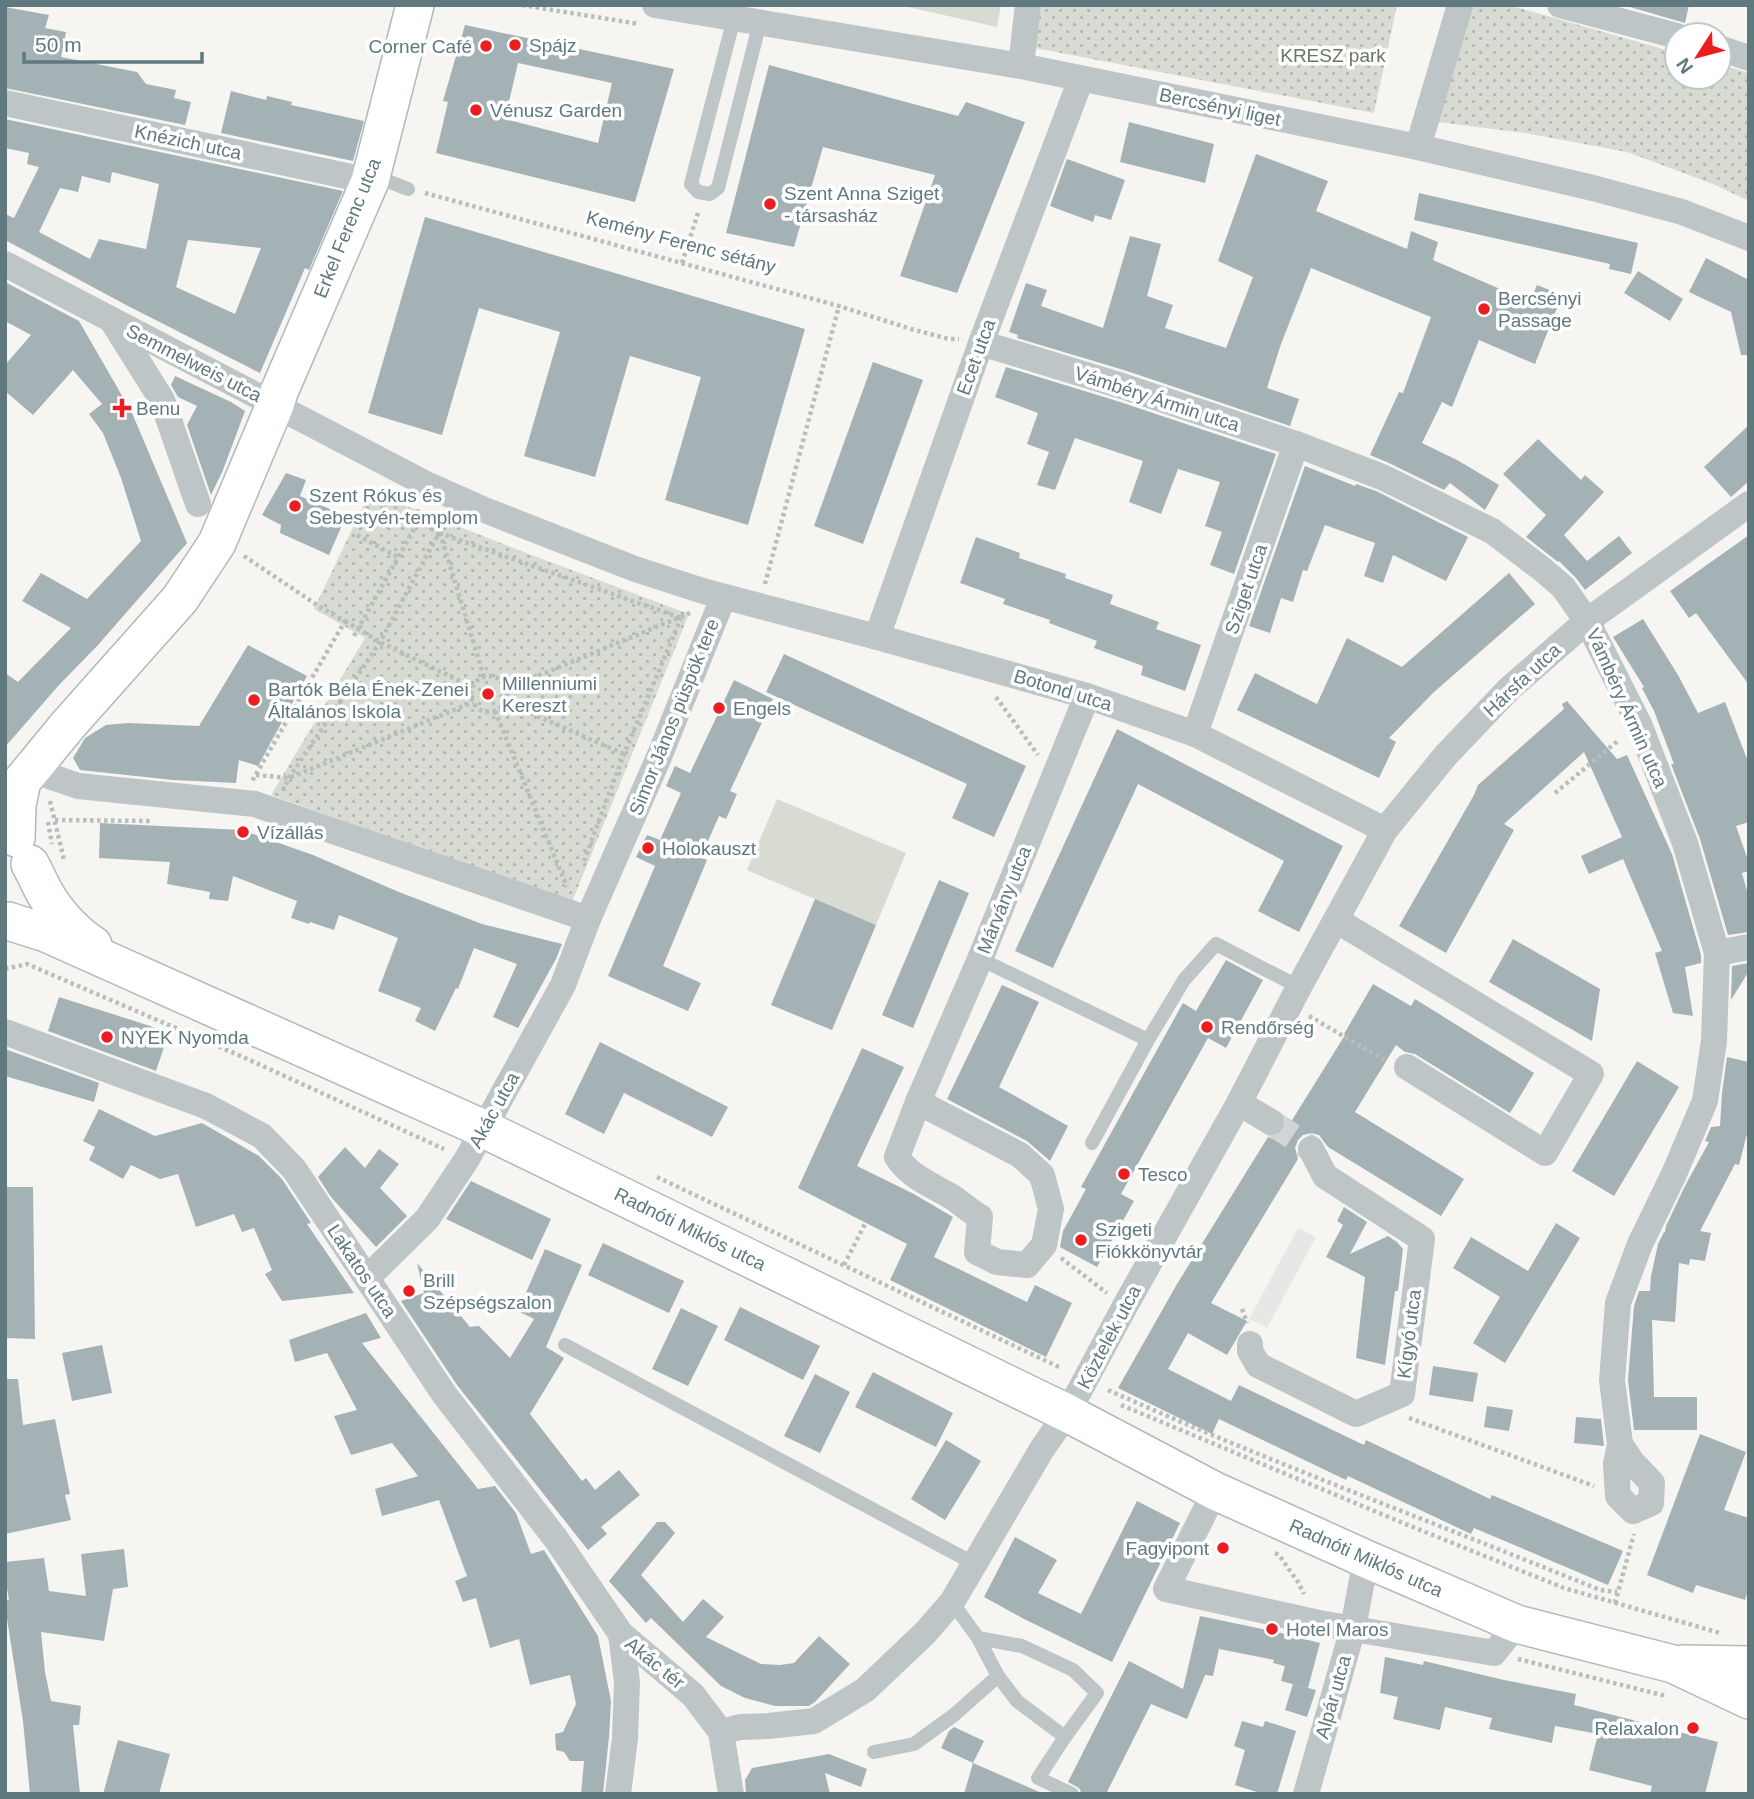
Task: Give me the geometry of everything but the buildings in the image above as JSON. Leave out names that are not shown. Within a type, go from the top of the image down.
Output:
[{"type":"street","name":"Erkel Ferenc utca","points":[[275,405],[370,181],[415,5]]},
{"type":"street","points":[[1021,66],[1028,5]]},
{"type":"street","points":[[1418,147],[1460,5]]},
{"type":"street","points":[[1560,5],[1663,32]]},
{"type":"street","name":"Bercsényi liget","points":[[651,15],[734,18],[1021,66],[1418,147],[1593,188],[1682,212],[1749,238]]},
{"type":"street","name":"Ecet utca","points":[[877,637],[981,343],[1081,79]]},
{"type":"street","name":"Knézich utca","points":[[5,103],[370,181]]},
{"type":"street","name":"Semmelweis utca","points":[[5,264],[275,405]]},
{"type":"street","name":"Semmelweis utca","points":[[112,320],[162,400],[198,504]]},
{"type":"street","name":"Vámbéry Ármin utca","points":[[981,343],[1122,386],[1296,444],[1382,477],[1492,531],[1563,587],[1587,621],[1639,724],[1685,842],[1717,953],[1714,1041],[1705,1101],[1640,1244],[1618,1303],[1612,1380],[1620,1444],[1616,1464],[1618,1496]]},
{"type":"street","points":[[7,922],[22,908],[29,894],[31,880],[34,848],[20,788],[22,782],[68,724],[180,599],[217,542],[275,405]]},
{"type":"street","name":"Simor János püspök tere","points":[[275,405],[428,485],[482,509],[635,569],[723,598],[659,757],[588,919]]},
{"type":"street","name":"Sziget utca","points":[[1195,734],[1296,444]]},
{"type":"street","name":"Hársfa utca","points":[[1385,830],[1446,755],[1509,689],[1587,621],[1749,504]]},
{"type":"street","name":"Botond utca","points":[[723,598],[1087,695],[1195,734],[1385,830]]},
{"type":"street","name":"Márvány utca","points":[[1044,1245],[1027,1265],[997,1262],[977,1252],[980,1217],[904,1168],[897,1157],[1087,695]]},
{"type":"street","points":[[38,762],[49,776],[78,786],[255,804],[588,919]]},
{"type":"street","name":"Köztelek utca","points":[[721,1732],[740,1727],[814,1721],[865,1690],[925,1633],[952,1602],[1042,1449],[1083,1396],[1125,1306],[1239,1103],[1385,830]]},
{"type":"street","name":"Radnóti Miklós utca","points":[[34,848],[46,895],[59,914],[85,939],[157,984]]},
{"type":"street","name":"Akác utca","points":[[367,1278],[428,1219],[475,1144],[563,985],[588,919]]},
{"type":"street","points":[[1336,920],[1591,1074],[1545,1153],[1407,1067]]},
{"type":"street","name":"Radnóti Miklós utca","points":[[7,922],[46,933],[157,984],[475,1144],[1083,1396],[1215,1491],[1366,1559],[1517,1625],[1674,1681],[1749,1700]]},
{"type":"street","points":[[1717,953],[1749,947]]},
{"type":"street","name":"Lakatos utca","points":[[5,1032],[206,1106],[262,1136],[294,1169],[444,1394],[556,1539],[621,1634]]},
{"type":"street","points":[[918,1102],[1020,1155],[1042,1175],[1051,1209],[1044,1245]]},
{"type":"street","points":[[1239,1103],[1270,1122]]},
{"type":"street","name":"Kígyó utca","points":[[1250,1344],[1250,1351],[1258,1365],[1356,1414],[1402,1394],[1422,1239],[1325,1176],[1311,1149]]},
{"type":"street","points":[[1618,1496],[1633,1511],[1651,1503],[1652,1483],[1632,1462],[1620,1444]]},
{"type":"street","points":[[1215,1491],[1166,1589],[1319,1623],[1494,1653],[1517,1625]]},
{"type":"street","name":"Alpár utca","points":[[1306,1794],[1353,1628],[1366,1559]]},
{"type":"street","name":"Akác tér","points":[[621,1634],[693,1695],[721,1732],[731,1794]]},
{"type":"street","name":"Akác tér","points":[[618,1794],[625,1738],[627,1682],[621,1634]]},
{"type":"street","name":"Radnóti Miklós utca","points":[[1674,1681],[1749,1665]]},
{"type":"lane","points":[[734,18],[691,184],[698,192],[710,194],[718,188],[761,22]]},
{"type":"lane","points":[[370,181],[408,188]]},
{"type":"lane","points":[[1091,1143],[1184,980],[1216,944],[1295,996]]},
{"type":"lane","points":[[980,959],[1148,1040]]},
{"type":"lane","points":[[565,1345],[975,1564]]},
{"type":"lane","points":[[952,1602],[978,1638],[998,1676],[1017,1701],[1065,1737]]},
{"type":"lane","points":[[978,1638],[1022,1646],[1073,1670],[1097,1693],[1038,1778],[1072,1794]]},
{"type":"lane","points":[[874,1752],[914,1744],[954,1715],[998,1676]]},
{"type":"path","points":[[522,5],[651,15]]},
{"type":"path","name":"Kemény Ferenc sétány","points":[[408,188],[839,306],[911,329],[949,339],[981,343]]},
{"type":"path","points":[[682,262],[705,193]]},
{"type":"path","points":[[763,591],[839,306]]},
{"type":"path","points":[[354,636],[418,522],[417,501]]},
{"type":"path","points":[[418,522],[439,533],[681,618]]},
{"type":"path","points":[[285,794],[283,790],[289,778],[380,642],[439,533]]},
{"type":"path","points":[[439,533],[484,677]]},
{"type":"path","points":[[357,535],[398,558]]},
{"type":"path","points":[[217,542],[234,549],[320,607],[380,642],[472,687]]},
{"type":"path","points":[[506,690],[689,614]]},
{"type":"path","points":[[580,870],[624,754],[681,618]]},
{"type":"path","points":[[251,784],[345,621]]},
{"type":"path","points":[[484,677],[500,680],[506,690],[505,702],[495,711],[480,710],[471,697],[472,687],[484,677]]},
{"type":"path","points":[[994,694],[1053,779]]},
{"type":"path","points":[[256,775],[289,778],[473,702]]},
{"type":"path","points":[[505,702],[624,754]]},
{"type":"path","points":[[495,711],[570,896],[575,883]]},
{"type":"path","points":[[1555,793],[1639,724]]},
{"type":"path","points":[[34,848],[47,817]]},
{"type":"path","points":[[34,848],[55,820],[162,821]]},
{"type":"path","points":[[5,969],[27,964],[243,1057],[475,1144]]},
{"type":"path","points":[[1295,996],[1381,1059],[1407,1067]]},
{"type":"path","points":[[655,1176],[1059,1367]]},
{"type":"path","points":[[839,1276],[866,1222]]},
{"type":"path","points":[[1044,1245],[1125,1306]]},
{"type":"path","points":[[1083,1396],[1231,1443],[1600,1590],[1617,1592]]},
{"type":"path","points":[[1083,1396],[1564,1588],[1722,1633]]},
{"type":"path","points":[[1375,1405],[1618,1496]]},
{"type":"path","points":[[1615,1603],[1634,1531],[1651,1503]]},
{"type":"path","points":[[1494,1653],[1674,1681]]},
{"type":"shaded area","points":[[1298,1228],[1316,1237],[1267,1328],[1249,1319]]},
{"type":"green space","points":[[899,5],[1001,5],[997,27]]},
{"type":"green space","name":"KRESZ park","points":[[1041,5],[1397,5],[1374,113],[1035,48]]},
{"type":"green space","points":[[1469,5],[1509,5],[1663,49],[1663,91],[1733,91],[1733,68],[1749,73],[1749,201],[1713,184],[1627,152],[1525,133],[1438,122]]},
{"type":"green space","points":[[370,492],[689,614],[572,902],[271,795],[365,638],[314,609]]},
{"type":"green space","points":[[777,799],[906,853],[876,925],[747,870]]},
{"type":"tunnel","points":[[1271,1122],[1311,1149]]},
{"type":"place","name":"Spájz","points":[[515,45]]},
{"type":"place","name":"Corner Café","points":[[486,46]]},
{"type":"place","name":"Vénusz Garden","points":[[476,110]]},
{"type":"place","name":"Szent Anna Sziget - társasház","points":[[770,204]]},
{"type":"place","name":"Bercsényi Passage","points":[[1484,309]]},
{"type":"place","name":"Benu","points":[[122,408]]},
{"type":"place","name":"Szent Rókus és Sebestyén-templom","points":[[295,506]]},
{"type":"place","name":"Millenniumi Kereszt","points":[[488,694]]},
{"type":"place","name":"Bartók Béla Ének-Zenei Általános Iskola","points":[[254,700]]},
{"type":"place","name":"Engels","points":[[719,708]]},
{"type":"place","name":"Vízállás","points":[[243,832]]},
{"type":"place","name":"Holokauszt","points":[[648,848]]},
{"type":"place","name":"Rendőrség","points":[[1207,1027]]},
{"type":"place","name":"NYEK Nyomda","points":[[107,1037]]},
{"type":"place","name":"Tesco","points":[[1124,1174]]},
{"type":"place","name":"Szigeti Fiókkönyvtár","points":[[1081,1240]]},
{"type":"place","name":"Brill Szépségszalon","points":[[409,1291]]},
{"type":"place","name":"Fagyipont","points":[[1223,1548]]},
{"type":"place","name":"Hotel Maros","points":[[1272,1629]]},
{"type":"place","name":"Relaxalon","points":[[1693,1728]]}]
